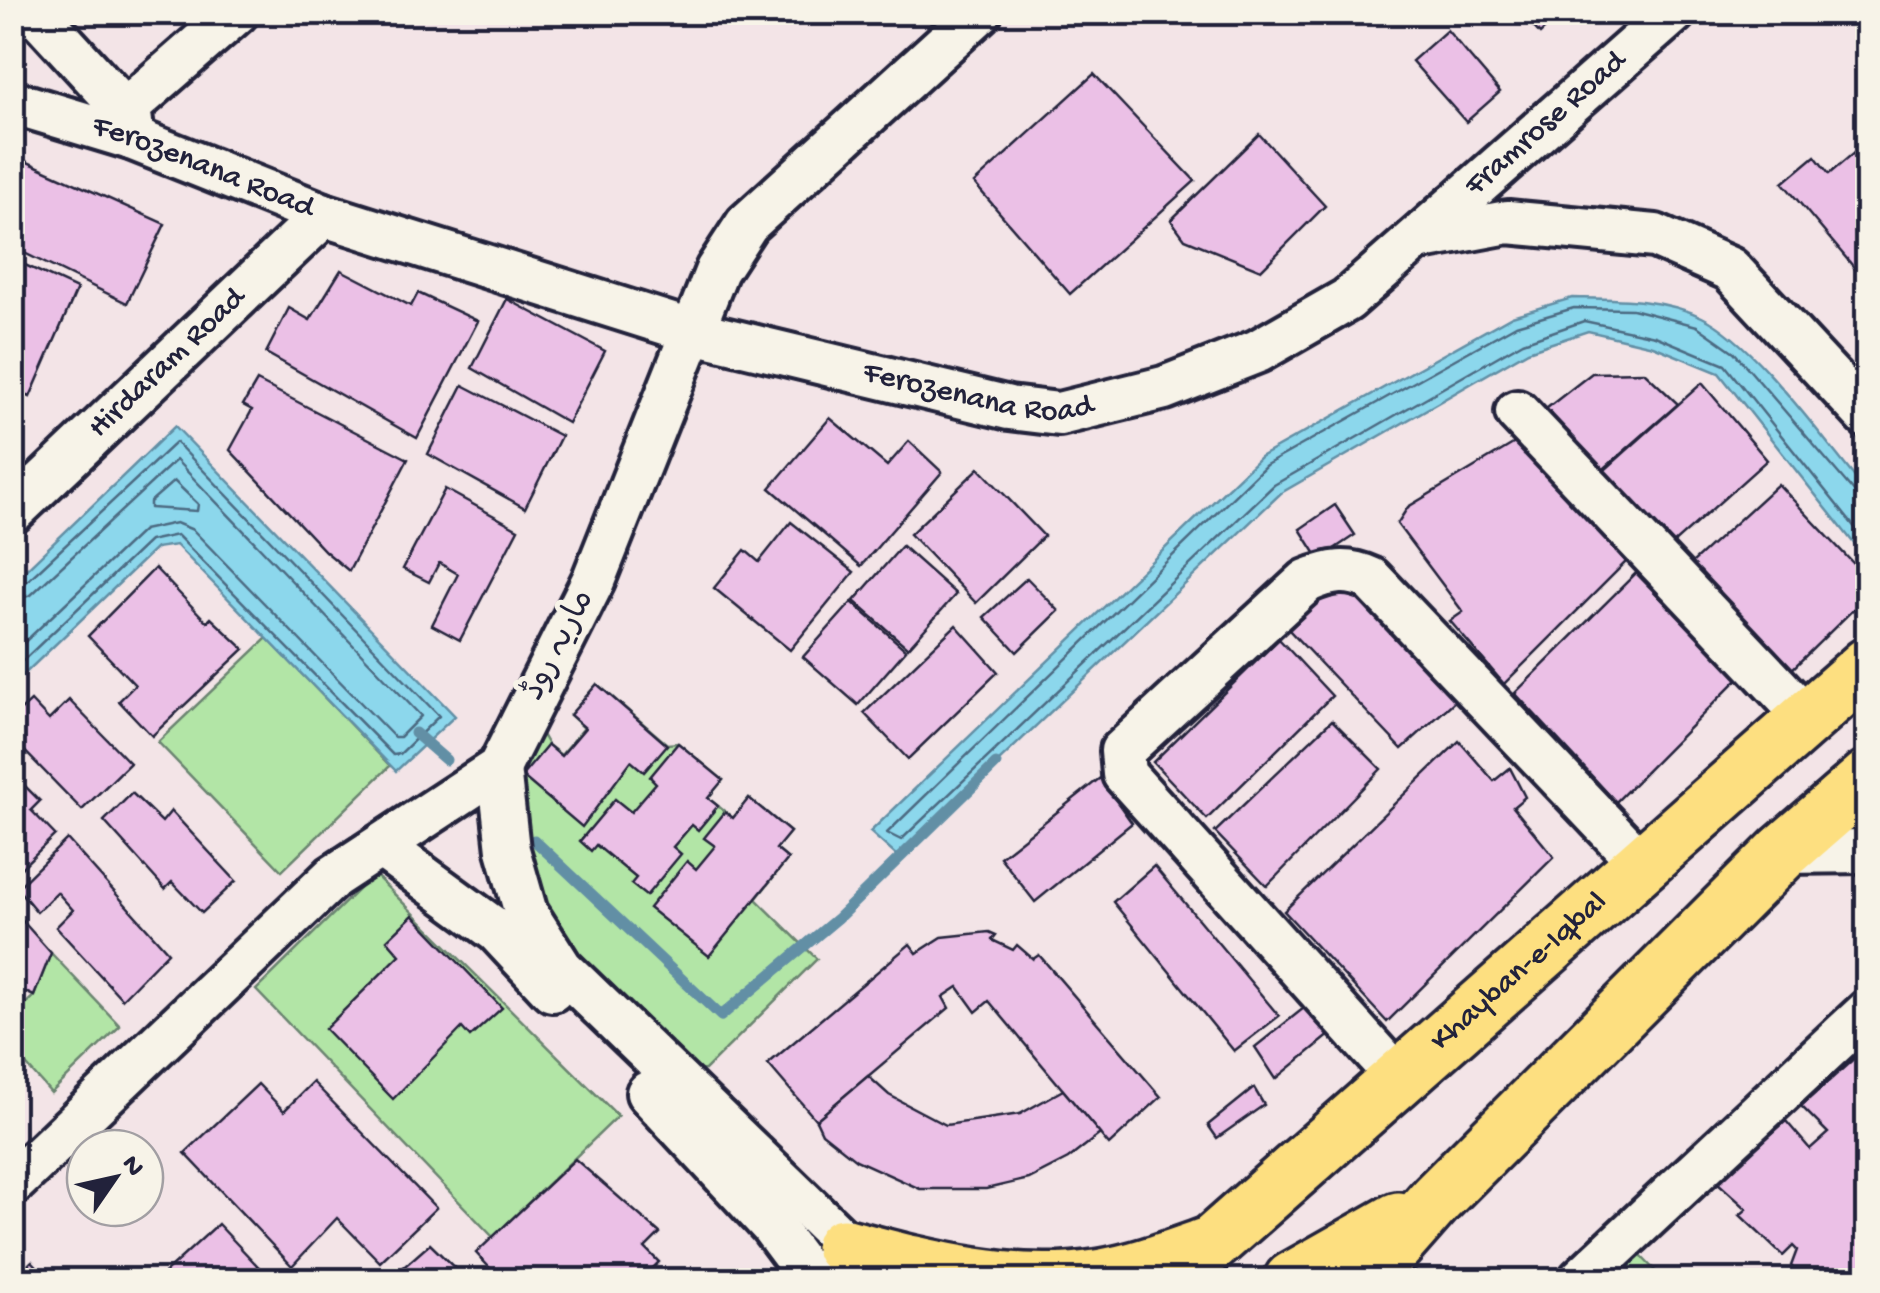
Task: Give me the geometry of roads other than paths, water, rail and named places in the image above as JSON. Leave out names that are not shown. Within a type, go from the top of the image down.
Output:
[{"type":"main road","name":"Khayban-e-Iqbal","points":[[1171,1280],[1868,665]]},
{"type":"main road","points":[[1365,1280],[1436,1199],[1783,852],[1868,778]]},
{"type":"main road","points":[[1292,1280],[1436,1199]]},
{"type":"main road","points":[[840,1269],[974,1278],[1099,1278],[1212,1244]]},
{"type":"street","points":[[35,12],[128,124],[237,12]]},
{"type":"street","name":"ماریہ روڈ","points":[[12,1184],[333,877],[498,768],[593,581],[717,270],[747,224],[980,12]]},
{"type":"street","name":"Framrose Road","points":[[1421,238],[1674,12]]},
{"type":"street","name":"Ferozenana Road","points":[[12,102],[128,124],[324,216],[694,332],[1009,408],[1059,414],[1164,388],[1258,351],[1347,300],[1421,238],[1508,222],[1656,236],[1730,269],[1868,417]]},
{"type":"street","name":"Hirdaram Road","points":[[12,512],[324,216]]},
{"type":"street","points":[[1517,412],[1807,718]]},
{"type":"street","points":[[1399,1079],[1124,774],[1120,761],[1122,751],[1307,581],[1352,570],[1371,579],[1642,864]]},
{"type":"street","points":[[497,931],[481,859],[498,768]]},
{"type":"street","points":[[498,768],[508,850],[526,913],[561,968],[840,1269]]},
{"type":"street","points":[[382,847],[497,931],[772,1225],[840,1269],[888,1280]]},
{"type":"street","points":[[1783,852],[1868,851]]},
{"type":"street","points":[[1580,1280],[1868,1012]]},
{"type":"water","points":[[1572,298],[1671,306],[1702,317],[1745,349],[1867,492],[1867,560],[1719,373],[1653,346],[1588,331],[1528,351],[1281,493],[898,857],[870,832],[1260,457],[1512,316]]},
{"type":"water","points":[[175,426],[455,716],[396,771],[176,545],[156,548],[13,685],[13,582]]},
{"type":"waterway","points":[[415,733],[446,760]]},
{"type":"waterway","points":[[534,840],[721,1016],[838,918],[996,764]]}]
